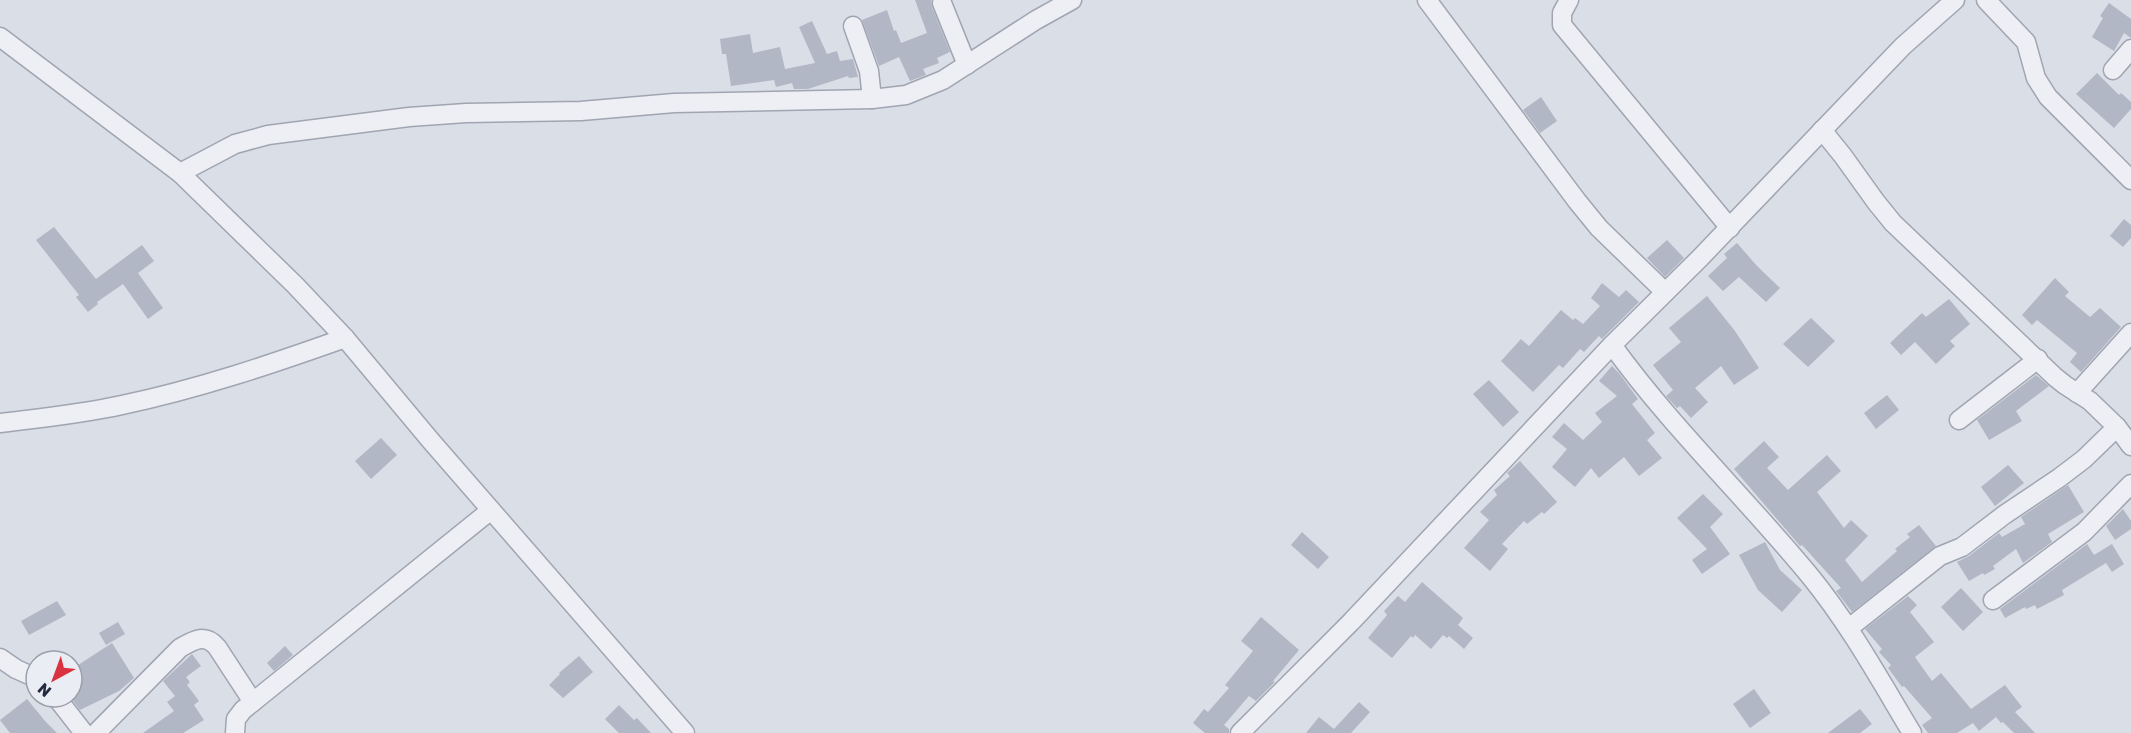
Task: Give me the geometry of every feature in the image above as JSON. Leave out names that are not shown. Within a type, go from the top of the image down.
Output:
[{"type":"street","points":[[180,173],[236,144],[268,135],[409,117],[466,113],[581,111],[674,103],[892,97],[920,90],[943,80],[1036,20],[1072,0]]},
{"type":"street","points":[[1427,0],[1576,201],[1599,228],[1665,292]]},
{"type":"street","points":[[1569,0],[1562,13],[1562,25],[1730,228]]},
{"type":"street","points":[[1240,733],[1351,622],[1612,345],[1730,228],[1821,130],[1903,46],[1954,0]]},
{"type":"street","points":[[1986,0],[2026,42],[2036,78],[2049,97],[2131,180]]},
{"type":"street","points":[[942,3],[967,65]]},
{"type":"street","points":[[853,26],[869,71],[872,99]]},
{"type":"street","points":[[0,37],[180,173],[249,239],[345,338],[685,733]]},
{"type":"street","points":[[2113,70],[2131,49]]},
{"type":"street","points":[[1821,130],[1893,223],[2065,386],[2095,406],[2117,427],[2131,446]]},
{"type":"street","points":[[2077,393],[2131,333]]},
{"type":"street","points":[[0,423],[63,415],[157,397],[246,372],[345,338]]},
{"type":"street","points":[[1612,345],[1683,434],[1794,557],[1849,628],[1912,733]]},
{"type":"street","points":[[1959,420],[2038,360]]},
{"type":"street","points":[[1849,628],[1940,555],[1962,547],[2059,478],[2084,459],[2117,427]]},
{"type":"street","points":[[1993,600],[2075,538],[2131,484]]},
{"type":"street","points":[[235,733],[236,719],[253,702],[491,510]]},
{"type":"street","points":[[96,733],[180,648],[195,640],[205,638],[217,646],[253,702]]},
{"type":"street","points":[[0,658],[24,673]]},
{"type":"street","points":[[65,709],[84,733]]},
{"type":"building","points":[[915,0],[931,0],[950,52],[937,58],[939,63],[923,69],[926,75],[910,81],[899,57],[879,66],[862,20],[887,10],[901,43],[927,33]]},
{"type":"building","points":[[2109,3],[2131,19],[2131,38],[2124,33],[2114,51],[2092,37],[2103,18],[2100,16]]},
{"type":"building","points":[[812,21],[827,54],[837,51],[840,61],[853,59],[858,77],[849,78],[848,76],[808,89],[794,89],[792,83],[776,87],[774,80],[731,86],[726,54],[722,54],[720,39],[750,34],[753,53],[780,47],[785,69],[815,63],[799,27]]},
{"type":"building","points":[[2097,73],[2119,95],[2121,93],[2131,102],[2131,109],[2114,128],[2076,94]]},
{"type":"building","points":[[1541,97],[1557,121],[1540,133],[1523,110]]},
{"type":"building","points":[[2124,219],[2131,225],[2131,238],[2123,247],[2110,236]]},
{"type":"building","points":[[54,227],[96,279],[142,245],[154,261],[138,273],[163,308],[148,319],[123,284],[97,302],[98,304],[88,312],[76,297],[79,295],[36,240]]},
{"type":"building","points":[[1667,240],[1684,258],[1665,277],[1647,258]]},
{"type":"building","points":[[1737,243],[1780,288],[1766,302],[1739,277],[1723,291],[1708,276],[1727,258],[1724,254]]},
{"type":"building","points":[[2055,278],[2069,292],[2065,296],[2090,317],[2100,308],[2121,327],[2081,372],[2070,362],[2077,353],[2037,320],[2032,325],[2022,315]]},
{"type":"building","points":[[1602,283],[1619,297],[1626,290],[1639,302],[1602,339],[1599,336],[1584,352],[1580,349],[1563,368],[1559,365],[1533,392],[1501,361],[1521,339],[1529,346],[1561,310],[1573,320],[1575,318],[1583,324],[1600,306],[1591,298]]},
{"type":"building","points":[[1707,296],[1735,331],[1759,368],[1734,385],[1721,366],[1695,388],[1708,402],[1691,418],[1666,396],[1673,390],[1653,365],[1681,342],[1669,328]]},
{"type":"building","points":[[1949,299],[1970,324],[1950,341],[1955,346],[1936,364],[1915,342],[1901,355],[1890,343],[1922,313],[1926,317]]},
{"type":"building","points":[[1811,318],[1835,341],[1808,367],[1783,344]]},
{"type":"building","points":[[1612,366],[1638,399],[1632,404],[1655,433],[1647,440],[1662,458],[1639,476],[1624,457],[1599,478],[1591,468],[1575,487],[1552,467],[1567,449],[1552,437],[1564,423],[1583,440],[1602,422],[1595,413],[1617,396],[1599,381]]},
{"type":"building","points":[[2036,375],[2049,386],[2016,411],[2022,421],[1989,440],[1977,420]]},
{"type":"building","points":[[1489,380],[1519,412],[1503,427],[1473,394]]},
{"type":"building","points":[[1887,395],[1899,410],[1876,429],[1864,413]]},
{"type":"building","points":[[381,438],[397,455],[371,479],[355,461]]},
{"type":"building","points":[[1764,441],[1779,457],[1767,468],[1788,490],[1827,455],[1841,471],[1817,492],[1844,528],[1851,520],[1868,536],[1845,560],[1862,582],[1897,551],[1895,549],[1910,537],[1907,534],[1919,525],[1936,546],[1852,612],[1836,591],[1841,588],[1802,545],[1800,546],[1734,469]]},
{"type":"building","points":[[1520,461],[1557,502],[1544,514],[1542,512],[1527,524],[1524,521],[1502,544],[1508,549],[1490,571],[1464,548],[1489,520],[1480,512],[1497,495],[1494,490],[1510,476],[1507,473]]},
{"type":"building","points":[[2008,465],[2024,483],[1995,506],[1981,487]]},
{"type":"building","points":[[2068,485],[2084,512],[2048,534],[2052,542],[2023,563],[2016,549],[1993,566],[1995,569],[1969,581],[1957,562],[1969,556],[1999,533],[2002,537],[2025,524],[2021,517]]},
{"type":"building","points":[[1703,494],[1723,514],[1710,527],[1730,554],[1702,574],[1692,560],[1707,549],[1677,518]]},
{"type":"building","points":[[2123,509],[2131,521],[2131,529],[2115,540],[2106,526]]},
{"type":"building","points":[[1302,532],[1329,557],[1318,569],[1291,545]]},
{"type":"building","points":[[1765,542],[1780,570],[1802,590],[1782,612],[1758,590],[1739,555]]},
{"type":"building","points":[[2087,544],[2094,555],[2112,544],[2124,564],[2112,572],[2106,563],[2062,590],[2064,595],[2037,609],[2035,605],[2026,609],[2025,607],[2005,618],[2000,609]]},
{"type":"building","points":[[1422,582],[1463,618],[1458,625],[1473,638],[1464,649],[1449,636],[1447,638],[1443,635],[1431,649],[1415,635],[1413,638],[1411,636],[1392,658],[1368,638],[1387,615],[1384,611],[1398,596],[1405,602]]},
{"type":"building","points":[[1961,588],[1983,612],[1963,631],[1941,607]]},
{"type":"building","points":[[1908,596],[1917,605],[1910,612],[1934,642],[1915,657],[1932,681],[1941,673],[1971,709],[2005,685],[2022,707],[2015,712],[2035,733],[2014,733],[1996,717],[1979,731],[1973,723],[1957,733],[1928,733],[1922,725],[1932,718],[1904,686],[1902,687],[1888,668],[1891,665],[1879,652],[1882,649],[1865,629]]},
{"type":"building","points":[[57,601],[66,615],[29,635],[21,621]]},
{"type":"building","points":[[1261,617],[1299,650],[1273,681],[1275,682],[1256,701],[1249,696],[1224,725],[1229,729],[1229,733],[1205,733],[1193,723],[1204,709],[1208,712],[1229,688],[1225,685],[1253,651],[1241,641]]},
{"type":"building","points":[[118,622],[125,634],[106,645],[99,633]]},
{"type":"building","points":[[112,643],[134,678],[119,691],[84,708],[84,661]]},
{"type":"building","points":[[285,646],[293,655],[274,671],[267,663]]},
{"type":"building","points":[[192,654],[201,666],[186,677],[190,682],[187,685],[199,701],[194,705],[204,720],[183,733],[143,733],[174,711],[167,702],[175,696],[163,681]]},
{"type":"building","points":[[579,656],[593,672],[563,698],[549,685]]},
{"type":"building","points":[[1754,689],[1771,713],[1750,728],[1733,704]]},
{"type":"building","points":[[24,701],[24,709],[35,709],[57,733],[10,733],[0,720]]},
{"type":"building","points":[[1359,702],[1370,712],[1351,733],[1306,733],[1319,717],[1334,729]]},
{"type":"building","points":[[619,705],[634,720],[637,718],[651,733],[619,733],[605,719]]},
{"type":"building","points":[[1860,709],[1872,724],[1860,733],[1828,733]]}]
